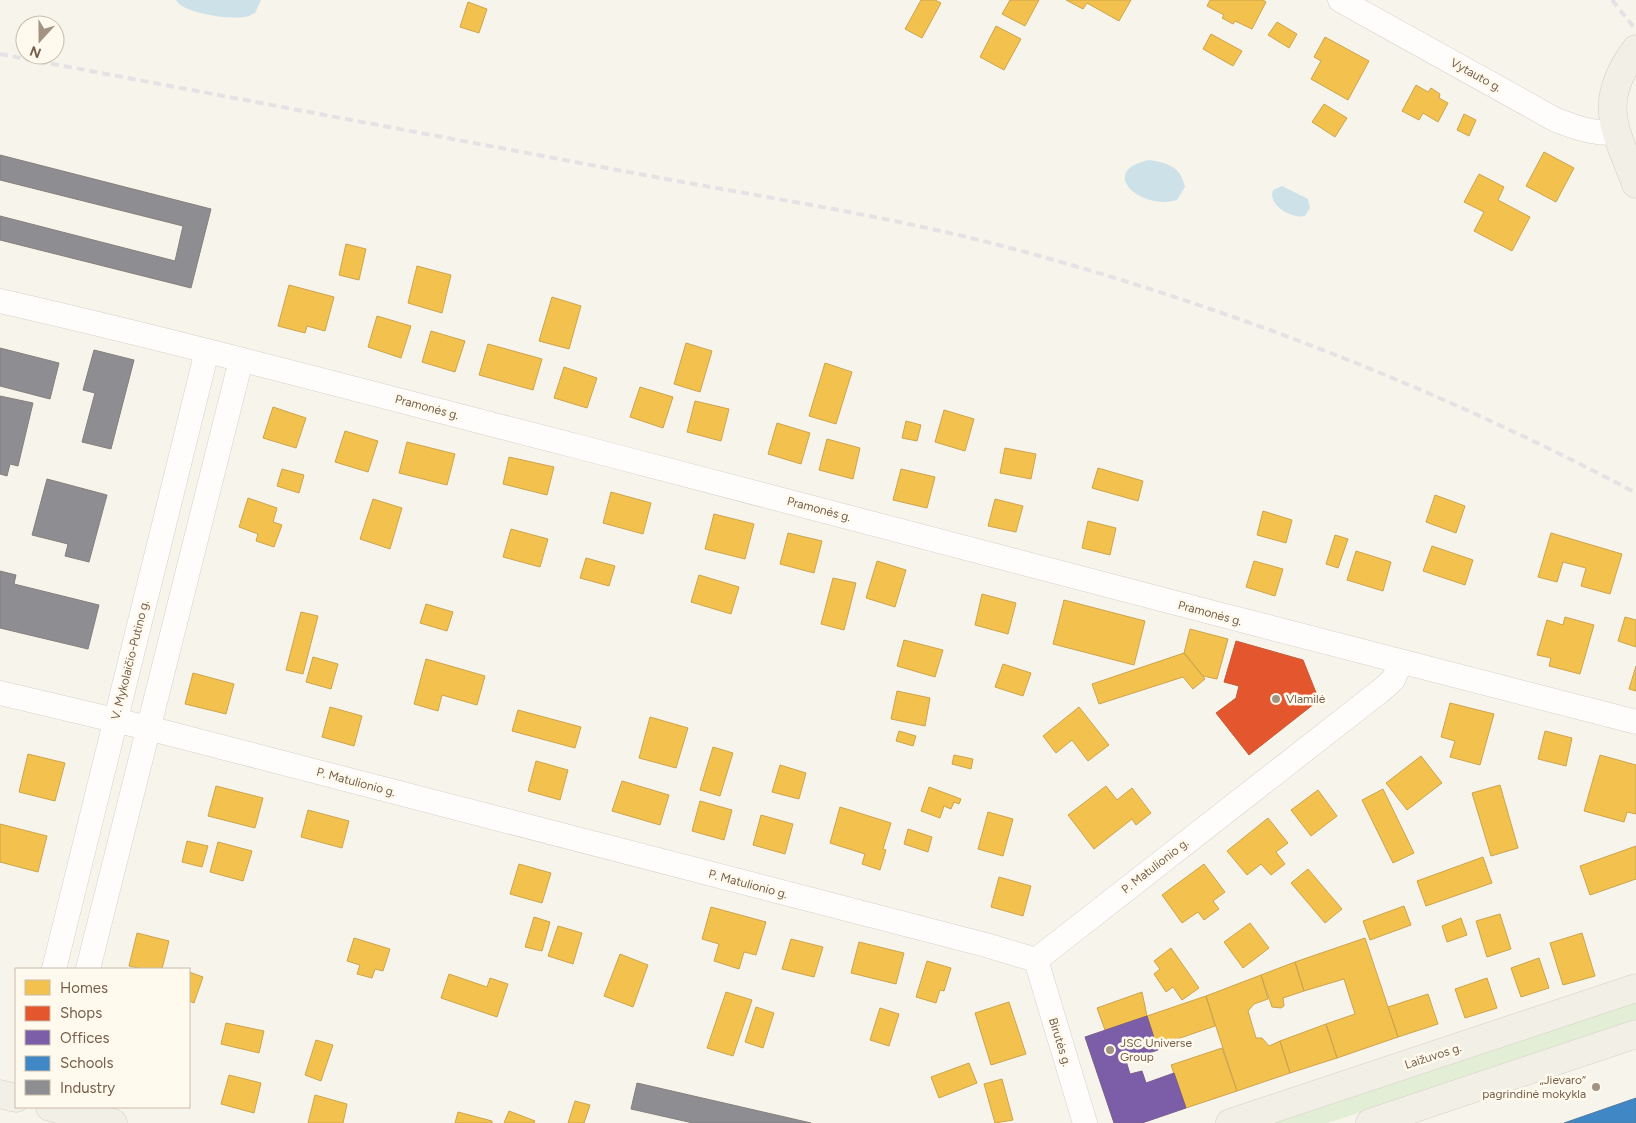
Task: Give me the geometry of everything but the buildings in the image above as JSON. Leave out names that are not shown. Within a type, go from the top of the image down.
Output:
[{"type":"main road","points":[[1636,49],[1615,84],[1611,104],[1618,133],[1636,184]]},
{"type":"main road","name":"Laižuvos g.","points":[[1230,1123],[1636,988]]},
{"type":"main road","points":[[1370,1123],[1636,1034]]},
{"type":"main road","points":[[0,1094],[15,1098]]},
{"type":"main road","points":[[52,1111],[114,1123]]},
{"type":"street","name":"Vytauto g.","points":[[1340,0],[1556,120],[1582,130],[1599,133],[1618,133]]},
{"type":"street","name":"Pramonės g.","points":[[0,301],[207,351],[1636,722]]},
{"type":"street","name":"V. Mykolaičio-Putino g.","points":[[54,968],[207,351]]},
{"type":"street","points":[[88,968],[241,360]]},
{"type":"street","name":"P. Matulionio g.","points":[[0,693],[148,728],[986,945],[1036,960],[1379,692],[1393,680],[1400,662]]},
{"type":"street","name":"Birutės g.","points":[[1036,960],[1084,1123]]},
{"type":"green space","points":[[1636,1000],[1636,1020],[1328,1123],[1267,1123]]},
{"type":"shaded area","points":[[176,0],[261,0],[255,13],[247,17],[237,18],[196,12],[180,5]]},
{"type":"shaded area","points":[[1149,160],[1167,164],[1180,174],[1185,187],[1177,200],[1163,202],[1150,200],[1138,195],[1130,188],[1125,180],[1126,172],[1134,165]]},
{"type":"shaded area","points":[[1282,186],[1308,199],[1310,208],[1305,216],[1288,213],[1277,206],[1272,196],[1273,190]]},
{"type":"railway","points":[[1612,0],[1636,30]]},
{"type":"railway","points":[[0,54],[881,218],[1025,252],[1183,300],[1337,356],[1488,420],[1563,455],[1636,493]]},
{"type":"place","name":"Vlamilė","points":[[1276,699]]},
{"type":"place","name":"JSC Universe Group","points":[[1110,1050]]},
{"type":"place","name":"„Jievaro“ pagrindinė mokykla","points":[[1596,1087]]}]
